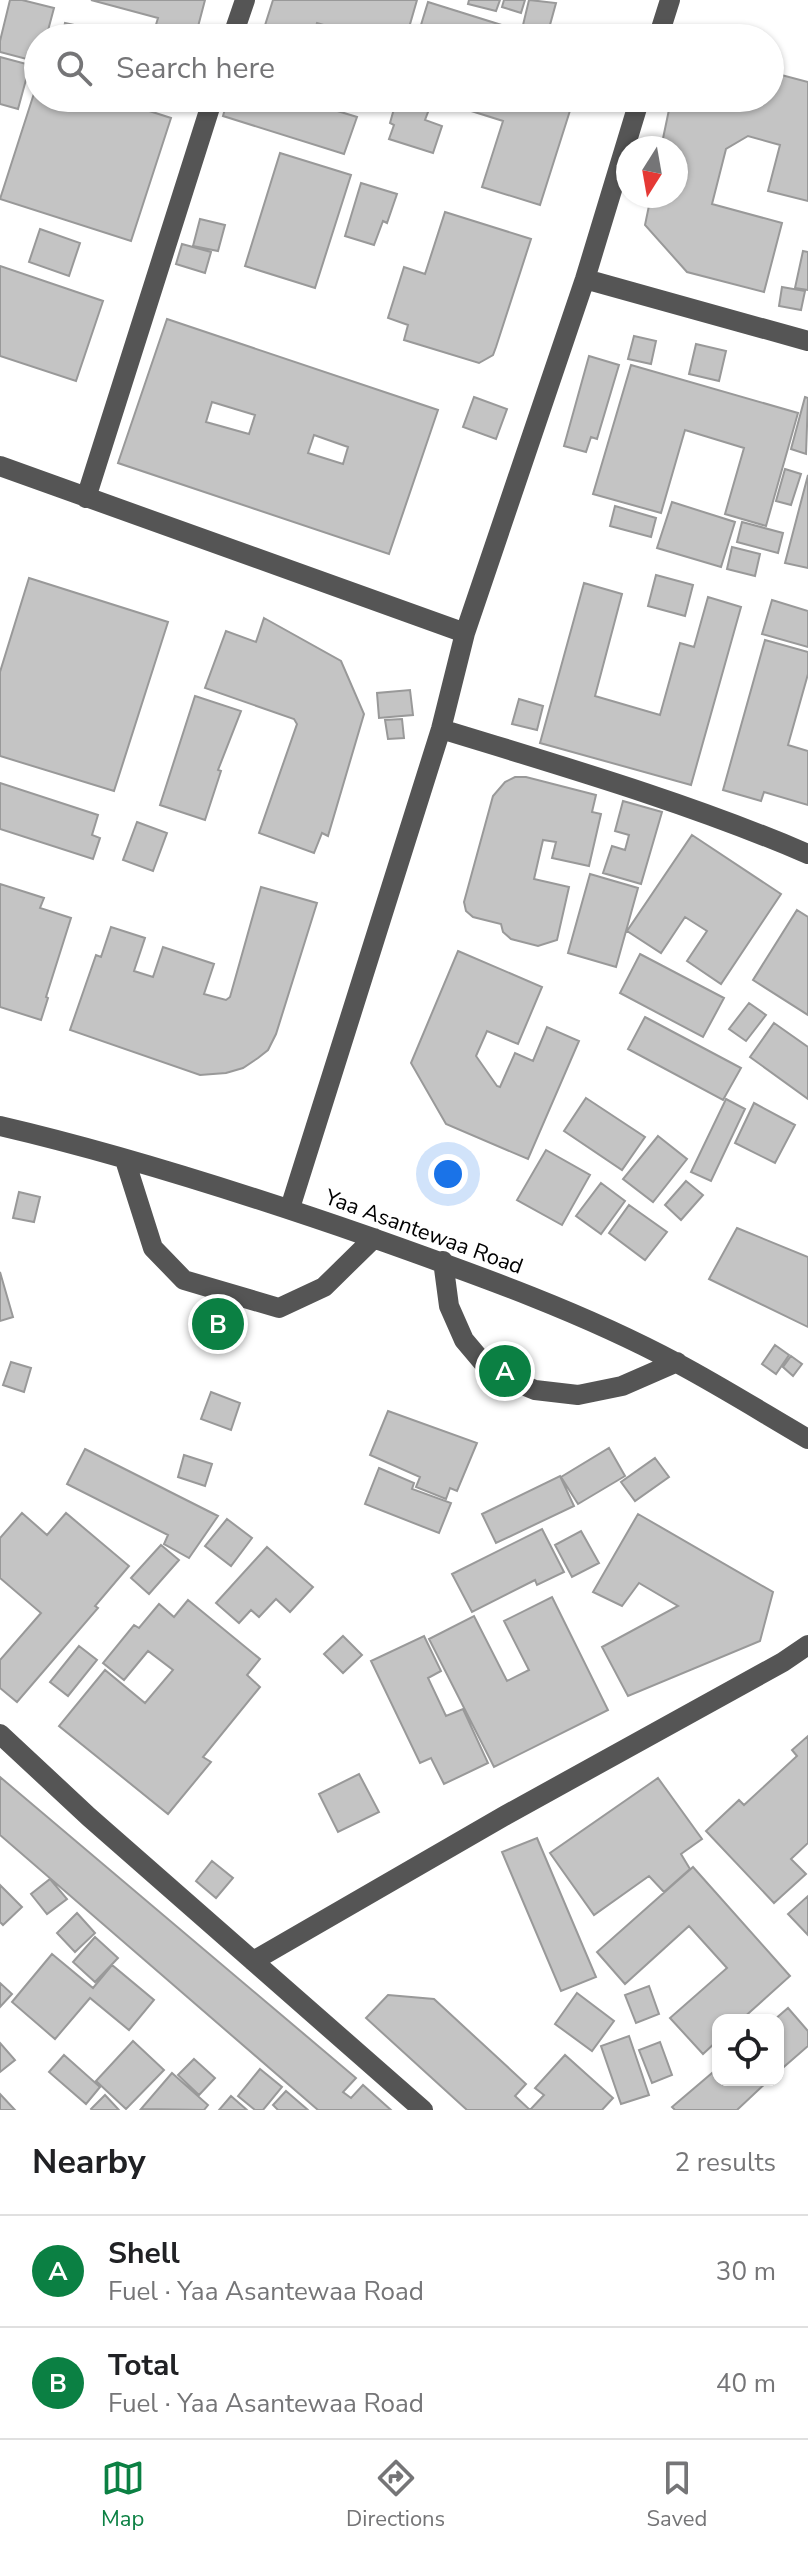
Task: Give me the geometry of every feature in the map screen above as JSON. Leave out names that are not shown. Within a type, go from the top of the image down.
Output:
[{"type":"street","points":[[237,24],[245,0]]},
{"type":"street","points":[[662,24],[670,0]]},
{"type":"street","points":[[86,498],[209,112]]},
{"type":"street","points":[[290,1208],[441,729],[465,633],[585,279],[636,112]]},
{"type":"street","points":[[585,279],[808,341]]},
{"type":"street","points":[[0,466],[465,633]]},
{"type":"street","points":[[441,729],[641,790],[808,854]]},
{"type":"street","name":"Yaa Asantewaa Road","points":[[0,1126],[290,1208],[443,1261],[596,1324],[677,1362],[808,1439]]},
{"type":"street","points":[[125,1160],[153,1248],[184,1280],[279,1308],[324,1287],[374,1238]]},
{"type":"street","points":[[443,1261],[449,1306],[464,1340],[491,1372],[535,1390],[578,1395],[622,1386],[677,1362]]},
{"type":"street","points":[[253,1961],[520,1807],[783,1662],[808,1645]]},
{"type":"street","points":[[0,1734],[423,2110]]},
{"type":"building","points":[[10,0],[54,8],[50,24],[24,24],[24,58],[0,52]]},
{"type":"building","points":[[91,0],[205,0],[199,24],[156,24],[158,18]]},
{"type":"building","points":[[273,0],[417,0],[410,24],[265,24]]},
{"type":"building","points":[[469,0],[500,0],[496,11],[468,4]]},
{"type":"building","points":[[504,0],[525,0],[521,13],[502,7]]},
{"type":"building","points":[[529,0],[556,3],[550,24],[523,24]]},
{"type":"building","points":[[428,2],[498,24],[421,24]]},
{"type":"building","points":[[0,57],[24,63],[24,87],[18,109],[0,104]]},
{"type":"building","points":[[784,76],[808,82],[808,201],[768,191],[780,145],[748,136],[726,149],[712,204],[782,223],[764,292],[687,272],[645,225],[649,208],[688,208],[688,136],[664,136],[669,112],[784,112]]},
{"type":"building","points":[[28,112],[152,112],[171,118],[131,241],[0,199]]},
{"type":"building","points":[[224,112],[341,112],[357,117],[344,154],[223,116]]},
{"type":"building","points":[[393,112],[428,112],[425,120],[442,126],[433,153],[389,139],[394,125],[390,123]]},
{"type":"building","points":[[474,112],[570,112],[540,205],[482,187],[503,121]]},
{"type":"building","points":[[280,153],[351,175],[315,288],[245,266]]},
{"type":"building","points":[[361,183],[397,194],[387,223],[383,221],[374,245],[345,236]]},
{"type":"building","points":[[445,212],[531,239],[493,355],[479,363],[404,340],[408,325],[388,318],[404,267],[425,274]]},
{"type":"building","points":[[200,219],[225,225],[218,251],[193,246]]},
{"type":"building","points":[[40,229],[80,243],[69,276],[29,262]]},
{"type":"building","points":[[182,244],[211,252],[205,273],[176,264]]},
{"type":"building","points":[[803,251],[808,252],[808,290],[795,288]]},
{"type":"building","points":[[0,266],[103,301],[76,381],[0,356]]},
{"type":"building","points":[[782,287],[805,291],[801,310],[779,306]]},
{"type":"building","points":[[167,319],[438,410],[389,554],[118,463]],"holes":[[[212,402],[255,415],[249,434],[206,422]],[[314,435],[348,447],[343,464],[308,453]]]},
{"type":"building","points":[[634,336],[656,341],[651,364],[628,359]]},
{"type":"building","points":[[696,344],[726,351],[719,381],[689,374]]},
{"type":"building","points":[[589,356],[619,365],[597,439],[591,437],[586,452],[564,446]]},
{"type":"building","points":[[631,365],[798,413],[766,526],[725,514],[744,448],[685,430],[661,513],[593,494]]},
{"type":"building","points":[[474,397],[507,409],[496,439],[463,427]]},
{"type":"building","points":[[805,397],[808,398],[806,454],[791,449]]},
{"type":"building","points":[[785,469],[801,474],[791,505],[776,501]]},
{"type":"building","points":[[808,475],[808,568],[785,563]]},
{"type":"building","points":[[672,502],[735,522],[721,567],[657,548]]},
{"type":"building","points":[[615,506],[656,518],[651,537],[610,526]]},
{"type":"building","points":[[742,522],[783,533],[778,553],[737,542]]},
{"type":"building","points":[[732,547],[760,554],[755,576],[727,569]]},
{"type":"building","points":[[656,575],[693,585],[685,616],[648,606]]},
{"type":"building","points":[[29,578],[168,622],[114,791],[0,756],[0,672]]},
{"type":"building","points":[[584,583],[622,594],[595,696],[660,715],[680,643],[694,647],[708,597],[741,607],[691,785],[540,743]]},
{"type":"building","points":[[772,600],[808,611],[808,647],[762,634]]},
{"type":"building","points":[[264,618],[341,661],[364,714],[328,836],[322,833],[314,853],[259,833],[297,724],[294,719],[205,688],[226,631],[256,642]]},
{"type":"building","points":[[765,640],[808,652],[808,674],[788,745],[808,751],[808,805],[764,792],[761,801],[723,790]]},
{"type":"building","points":[[410,690],[413,715],[379,718],[377,693]]},
{"type":"building","points":[[195,696],[241,711],[218,770],[221,771],[205,820],[160,805]]},
{"type":"building","points":[[519,699],[543,706],[537,730],[512,724]]},
{"type":"building","points":[[402,719],[404,738],[388,739],[385,720]]},
{"type":"building","points":[[515,777],[596,795],[592,812],[601,814],[589,866],[552,858],[556,842],[543,840],[534,879],[569,887],[557,940],[538,946],[511,939],[503,932],[501,924],[473,917],[466,911],[464,902],[493,796],[505,782]]},
{"type":"building","points":[[0,783],[98,815],[92,835],[100,838],[93,859],[0,829]]},
{"type":"building","points":[[623,801],[662,812],[641,884],[603,873],[612,846],[625,850],[629,835],[615,831]]},
{"type":"building","points":[[137,822],[167,833],[153,871],[123,860]]},
{"type":"building","points":[[692,835],[781,894],[721,984],[687,961],[707,931],[685,917],[661,953],[627,931]]},
{"type":"building","points":[[590,874],[638,888],[616,967],[568,953]]},
{"type":"building","points":[[0,884],[44,898],[40,908],[71,918],[41,1020],[0,1007]]},
{"type":"building","points":[[261,887],[317,903],[276,1034],[268,1050],[258,1058],[243,1068],[226,1073],[200,1075],[70,1030],[96,955],[101,957],[111,927],[145,938],[134,971],[153,977],[163,947],[214,964],[204,994],[226,1000],[230,997]]},
{"type":"building","points":[[797,910],[808,917],[808,1015],[753,980]]},
{"type":"building","points":[[458,951],[542,987],[518,1044],[487,1031],[476,1056],[497,1086],[500,1087],[515,1053],[533,1061],[547,1027],[579,1041],[528,1159],[446,1124],[411,1063]]},
{"type":"building","points":[[640,954],[724,998],[703,1037],[620,993]]},
{"type":"building","points":[[749,1003],[766,1015],[746,1041],[729,1029]]},
{"type":"building","points":[[645,1017],[741,1068],[723,1100],[628,1049]]},
{"type":"building","points":[[774,1023],[808,1047],[808,1099],[750,1057]]},
{"type":"building","points":[[586,1098],[645,1137],[622,1170],[564,1131]]},
{"type":"building","points":[[726,1099],[745,1109],[711,1181],[691,1172]]},
{"type":"building","points":[[754,1103],[795,1125],[775,1163],[735,1143]]},
{"type":"building","points":[[658,1136],[687,1159],[653,1202],[623,1179]]},
{"type":"building","points":[[546,1150],[590,1175],[562,1225],[517,1200]]},
{"type":"building","points":[[686,1181],[703,1195],[681,1220],[665,1205]]},
{"type":"building","points":[[601,1183],[625,1201],[601,1234],[576,1216]]},
{"type":"building","points":[[19,1192],[40,1197],[34,1222],[13,1218]]},
{"type":"building","points":[[629,1205],[667,1232],[645,1260],[609,1233]]},
{"type":"building","points":[[737,1228],[808,1257],[808,1327],[709,1279]]},
{"type":"building","points":[[0,1272],[13,1317],[0,1321]]},
{"type":"building","points":[[775,1345],[789,1355],[776,1374],[762,1364]]},
{"type":"building","points":[[791,1356],[802,1364],[793,1376],[783,1367]]},
{"type":"building","points":[[11,1362],[31,1368],[24,1392],[3,1385]]},
{"type":"building","points":[[211,1392],[240,1403],[231,1430],[201,1419]]},
{"type":"building","points":[[388,1411],[477,1443],[457,1491],[450,1488],[446,1499],[416,1487],[420,1477],[370,1455]]},
{"type":"building","points":[[609,1448],[625,1476],[578,1504],[561,1477]]},
{"type":"building","points":[[85,1449],[218,1516],[189,1558],[164,1544],[168,1535],[67,1484]]},
{"type":"building","points":[[184,1455],[212,1464],[205,1486],[178,1477]]},
{"type":"building","points":[[655,1458],[669,1477],[635,1501],[621,1482]]},
{"type":"building","points":[[379,1468],[414,1483],[412,1489],[451,1503],[439,1533],[365,1504]]},
{"type":"building","points":[[560,1476],[574,1506],[496,1543],[482,1514]]},
{"type":"building","points":[[22,1513],[47,1535],[66,1513],[129,1566],[95,1606],[98,1608],[17,1702],[0,1688],[0,1660],[41,1613],[0,1578],[0,1538]]},
{"type":"building","points":[[638,1514],[773,1592],[760,1641],[628,1696],[602,1647],[678,1606],[639,1583],[622,1606],[593,1592]]},
{"type":"building","points":[[227,1519],[252,1538],[231,1566],[205,1546]]},
{"type":"building","points":[[542,1529],[564,1572],[537,1585],[535,1580],[472,1612],[452,1574]]},
{"type":"building","points":[[581,1531],[599,1563],[572,1577],[555,1545]]},
{"type":"building","points":[[161,1545],[179,1560],[149,1594],[131,1578]]},
{"type":"building","points":[[267,1547],[313,1587],[290,1612],[276,1599],[259,1617],[251,1610],[239,1623],[216,1603]]},
{"type":"building","points":[[552,1597],[608,1710],[494,1767],[429,1639],[474,1616],[507,1681],[529,1670],[504,1621]]},
{"type":"building","points":[[188,1600],[260,1659],[247,1675],[260,1687],[203,1757],[211,1762],[168,1814],[59,1726],[105,1670],[145,1703],[173,1670],[148,1651],[124,1680],[103,1663],[134,1625],[139,1628],[159,1604],[174,1617]]},
{"type":"building","points":[[343,1636],[362,1655],[343,1673],[324,1654]]},
{"type":"building","points":[[424,1636],[441,1671],[428,1678],[446,1716],[463,1709],[488,1763],[444,1784],[431,1758],[420,1763],[371,1661]]},
{"type":"building","points":[[79,1646],[97,1660],[68,1696],[50,1682]]},
{"type":"building","points":[[808,1736],[808,1843],[791,1859],[806,1874],[774,1903],[706,1831],[739,1800],[744,1805],[797,1756],[792,1750]]},
{"type":"building","points":[[359,1774],[379,1812],[338,1832],[319,1794]]},
{"type":"building","points":[[0,1777],[356,2078],[343,2092],[351,2098],[363,2085],[391,2110],[318,2110],[0,1835]]},
{"type":"building","points":[[658,1778],[702,1839],[681,1854],[690,1869],[664,1892],[649,1876],[594,1915],[550,1853]]},
{"type":"building","points":[[537,1838],[596,1977],[561,1991],[502,1852]]},
{"type":"building","points":[[212,1861],[233,1878],[216,1898],[196,1881]]},
{"type":"building","points":[[693,1867],[790,1976],[748,2014],[712,2014],[712,2046],[703,2054],[670,2018],[727,1968],[689,1926],[625,1984],[597,1952]]},
{"type":"building","points":[[50,1879],[67,1899],[47,1914],[31,1894]]},
{"type":"building","points":[[0,1885],[22,1907],[3,1925],[0,1922]]},
{"type":"building","points":[[808,1896],[808,1935],[788,1914]]},
{"type":"building","points":[[77,1913],[95,1933],[75,1952],[57,1933]]},
{"type":"building","points":[[95,1937],[118,1958],[95,1982],[73,1962]]},
{"type":"building","points":[[52,1954],[93,1988],[112,1965],[154,2000],[129,2030],[90,1998],[55,2039],[12,2002]]},
{"type":"building","points":[[0,1983],[12,1994],[0,2007]]},
{"type":"building","points":[[649,1986],[659,2014],[636,2023],[625,1995]]},
{"type":"building","points":[[577,1993],[614,2021],[592,2051],[555,2024]]},
{"type":"building","points":[[388,1995],[434,1999],[526,2084],[515,2096],[530,2110],[467,2110],[366,2018]]},
{"type":"building","points":[[788,2008],[808,2031],[808,2046],[784,2067],[784,2014],[781,2014]]},
{"type":"building","points":[[629,2036],[649,2095],[621,2104],[601,2046]]},
{"type":"building","points":[[133,2041],[164,2070],[126,2109],[96,2081]]},
{"type":"building","points":[[660,2042],[672,2075],[652,2083],[639,2050]]},
{"type":"building","points":[[0,2043],[15,2060],[0,2072]]},
{"type":"building","points":[[64,2055],[100,2087],[86,2104],[49,2072]]},
{"type":"building","points":[[565,2055],[613,2098],[602,2110],[530,2110],[544,2095],[535,2088]]},
{"type":"building","points":[[194,2059],[215,2078],[199,2095],[178,2075]]},
{"type":"building","points":[[260,2069],[282,2087],[263,2110],[255,2110],[238,2096]]},
{"type":"building","points":[[172,2073],[208,2105],[204,2110],[141,2109]]},
{"type":"building","points":[[712,2073],[712,2086],[763,2086],[737,2110],[675,2110],[672,2107]]},
{"type":"building","points":[[286,2091],[308,2110],[278,2110],[273,2105]]},
{"type":"building","points":[[0,2094],[15,2110],[0,2110]]},
{"type":"building","points":[[105,2095],[119,2110],[91,2109]]},
{"type":"building","points":[[231,2096],[247,2110],[219,2110]]},
{"type":"place","name":"Total","points":[[218,1324]]},
{"type":"place","name":"Shell","points":[[505,1371]]}]
